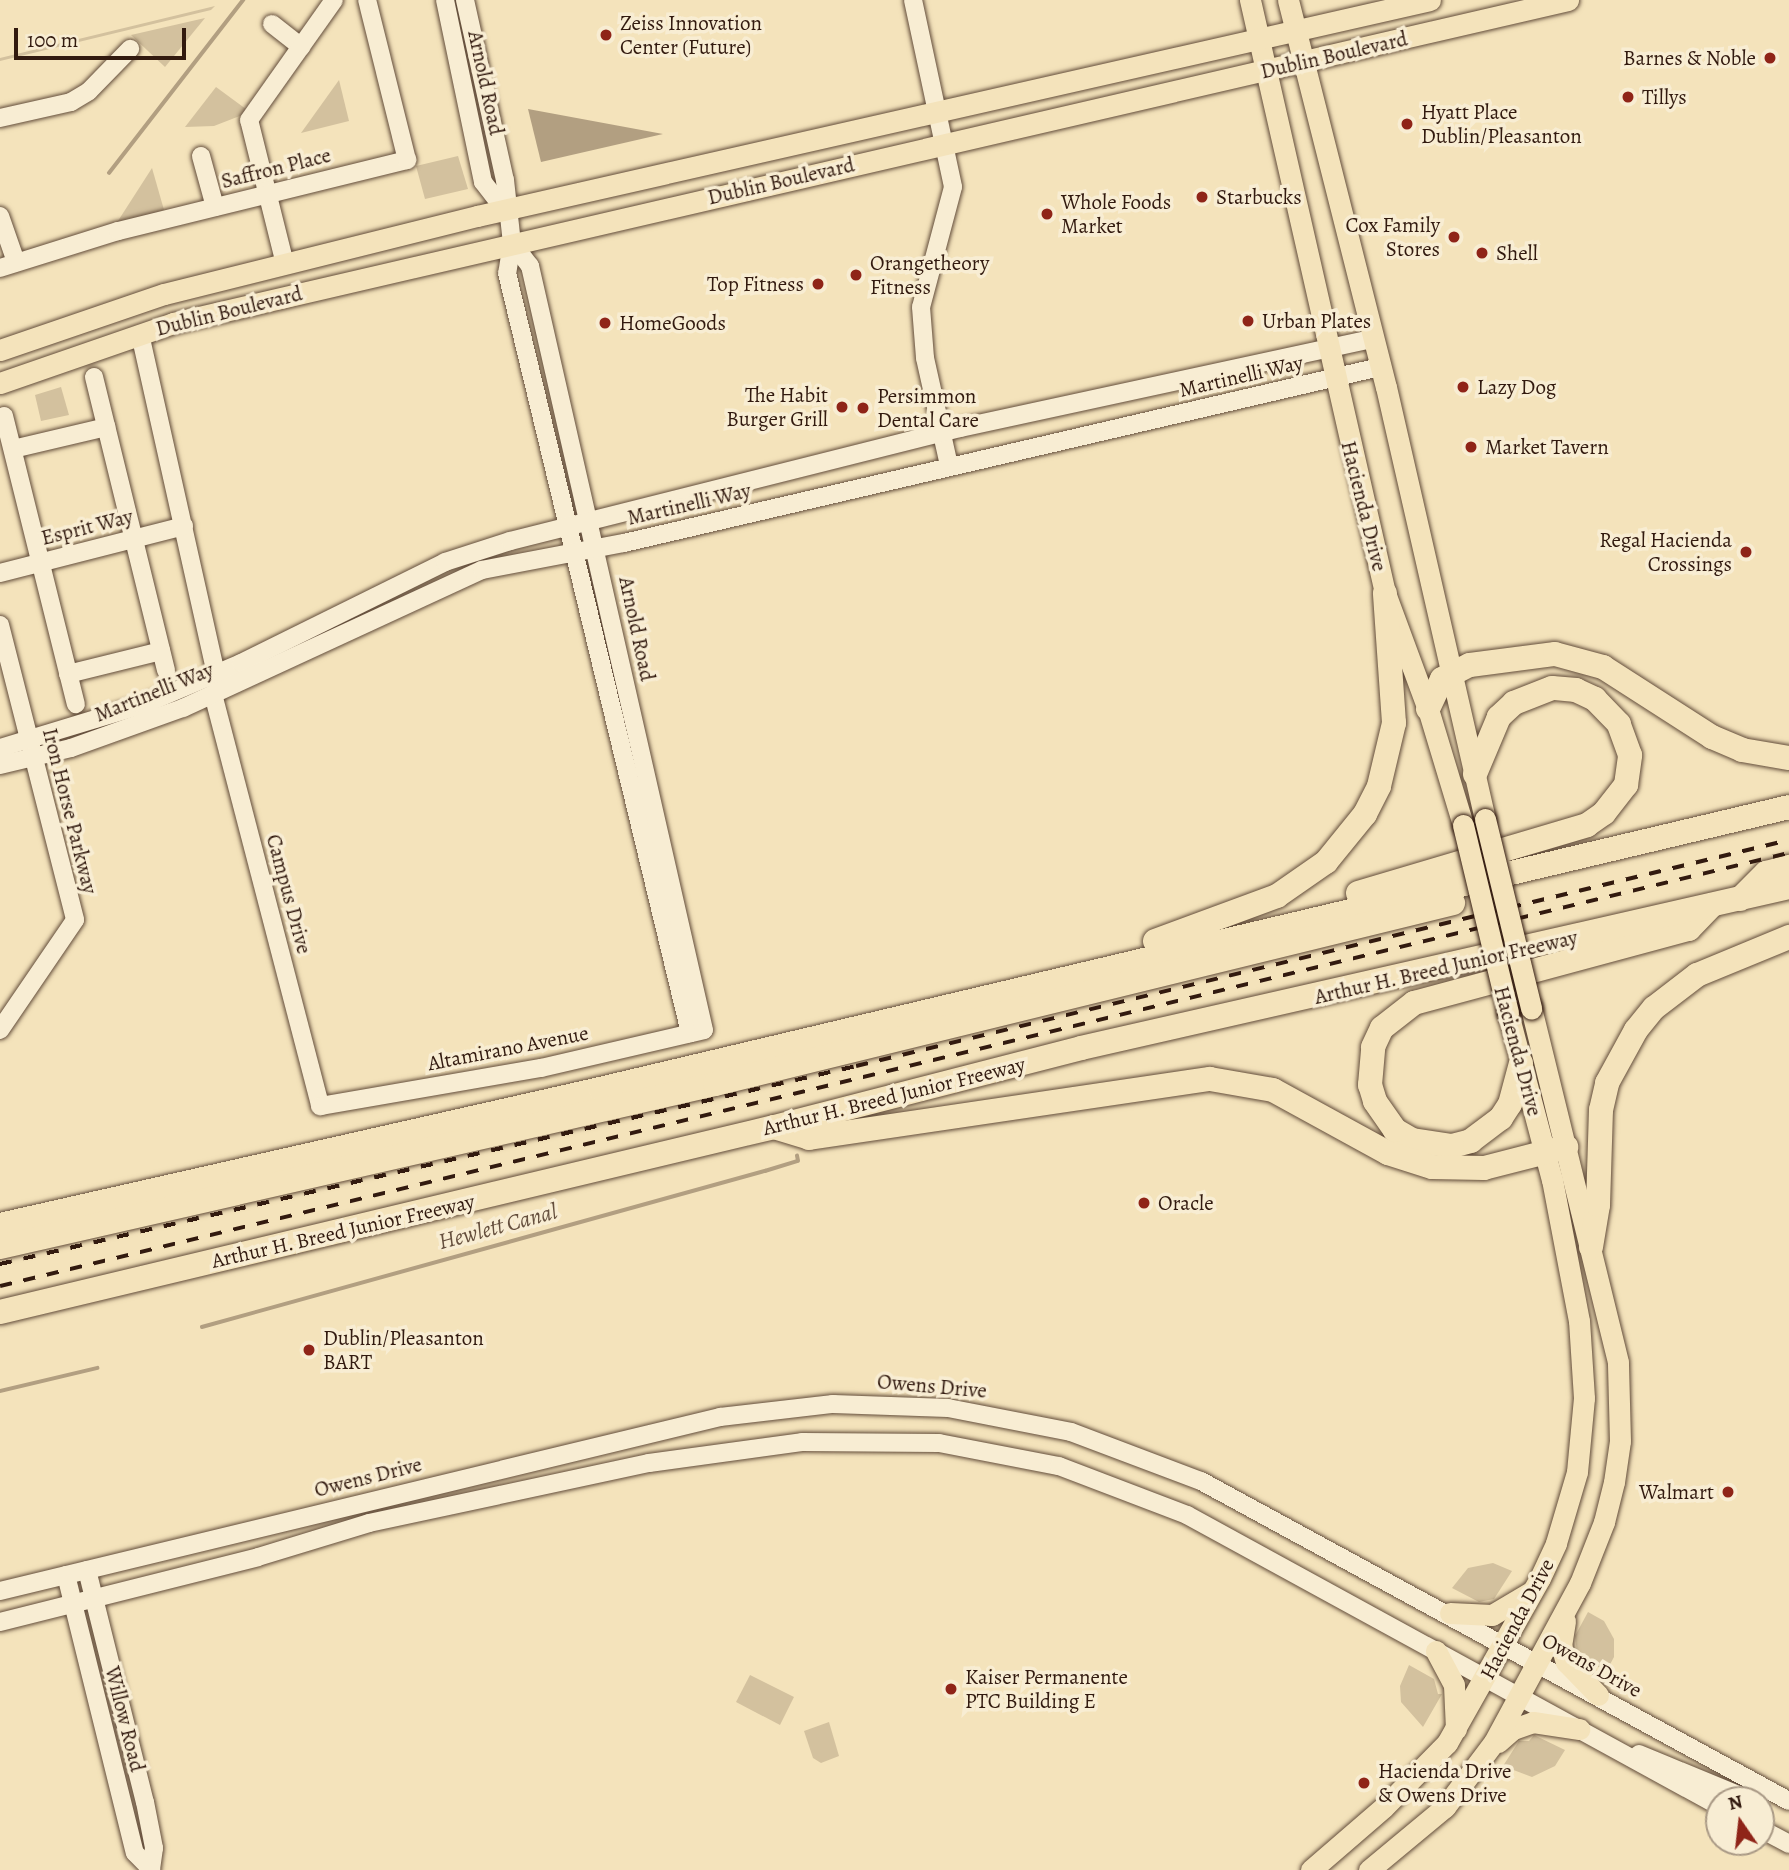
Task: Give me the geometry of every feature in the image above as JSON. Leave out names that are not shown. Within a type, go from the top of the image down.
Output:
[{"type":"highway","points":[[1101,968],[1136,947],[1277,896],[1326,862],[1348,839],[1379,786],[1394,723],[1385,593]]},
{"type":"highway","points":[[1428,709],[1438,685],[1470,664],[1526,655],[1580,660],[1634,684],[1712,737],[1742,750],[1789,758]]},
{"type":"highway","points":[[1332,916],[1353,894],[1587,825],[1604,813],[1626,785],[1630,755],[1619,724],[1595,699],[1576,690],[1552,688],[1514,702],[1499,717],[1475,774]]},
{"type":"highway","points":[[0,1225],[600,1090],[1101,968],[1789,807]]},
{"type":"highway","points":[[1740,899],[1766,873],[1789,867]]},
{"type":"highway","points":[[8,1245],[715,1084],[1332,934],[1489,894],[1521,870]]},
{"type":"highway","name":"Arthur H. Breed Junior Freeway","points":[[11,1309],[774,1127],[1081,1048],[1789,887]]},
{"type":"highway","points":[[1521,1063],[1513,1097],[1501,1118],[1471,1141],[1452,1146],[1432,1146],[1395,1130],[1375,1101],[1370,1084],[1373,1047],[1382,1028],[1414,1003],[1689,929],[1711,906]]},
{"type":"highway","points":[[1591,1247],[1598,1205],[1601,1110],[1607,1083],[1636,1030],[1654,1008],[1697,975],[1789,937]]},
{"type":"highway","points":[[774,1127],[809,1138],[1210,1079],[1273,1090],[1388,1153],[1421,1165],[1484,1168],[1556,1151]]},
{"type":"main road","name":"Hacienda Drive","points":[[1250,0],[1333,378],[1385,593],[1428,709],[1463,825],[1521,1063],[1591,1247],[1618,1362],[1620,1441],[1604,1522],[1567,1609],[1489,1750],[1445,1807],[1369,1870]]},
{"type":"main road","name":"Hacienda Drive","points":[[1288,0],[1380,367],[1531,1008],[1556,1151],[1579,1321],[1584,1398],[1568,1508],[1533,1591],[1487,1678],[1456,1729],[1399,1793],[1311,1870]]},
{"type":"main road","name":"Dublin Boulevard","points":[[0,350],[164,293],[505,210],[1430,0]]},
{"type":"main road","name":"Dublin Boulevard","points":[[0,383],[140,334],[512,243],[1568,0]]},
{"type":"main road","points":[[1450,1614],[1492,1615],[1533,1591]]},
{"type":"main road","points":[[1567,1609],[1563,1653],[1598,1695]]},
{"type":"main road","points":[[1436,1651],[1454,1685],[1456,1729]]},
{"type":"main road","points":[[1489,1750],[1524,1724],[1579,1729]]},
{"type":"street","points":[[285,264],[249,120],[334,0]]},
{"type":"street","name":"Saffron Place","points":[[8,265],[267,193],[407,159],[367,0]]},
{"type":"street","name":"Arnold Road","points":[[445,0],[483,182],[505,210]]},
{"type":"street","name":"Arnold Road","points":[[465,0],[505,180],[505,210],[512,243],[507,273],[697,1031]]},
{"type":"street","points":[[913,0],[953,187],[921,307],[921,327],[949,465]]},
{"type":"street","points":[[272,24],[301,47]]},
{"type":"street","points":[[0,118],[71,102],[89,91],[130,49]]},
{"type":"street","points":[[201,156],[215,207]]},
{"type":"street","points":[[0,215],[8,265]]},
{"type":"street","name":"Arnold Road","points":[[512,243],[530,266],[591,521],[697,1031]]},
{"type":"street","name":"Campus Drive","points":[[140,334],[184,526],[216,687],[320,1106]]},
{"type":"street","name":"Martinelli Way","points":[[21,712],[39,724],[68,727],[216,687],[445,562],[569,526],[942,432],[1372,338]]},
{"type":"street","name":"Martinelli Way","points":[[30,749],[116,734],[482,570],[596,547],[1380,367]]},
{"type":"street","points":[[94,377],[166,670]]},
{"type":"street","points":[[5,416],[76,704]]},
{"type":"street","points":[[13,450],[106,427]]},
{"type":"street","name":"Esprit Way","points":[[0,573],[184,526]]},
{"type":"street","name":"Iron Horse Parkway","points":[[0,625],[75,920],[0,1030]]},
{"type":"street","points":[[68,674],[161,651]]},
{"type":"street","name":"Martinelli Way","points":[[30,749],[121,713]]},
{"type":"street","points":[[0,748],[30,749]]},
{"type":"street","points":[[0,765],[30,749]]},
{"type":"street","name":"Altamirano Avenue","points":[[320,1106],[541,1068],[697,1031]]},
{"type":"street","name":"Owens Drive","points":[[0,1591],[720,1417],[799,1406],[898,1404],[1031,1422],[1156,1460],[1505,1643],[1783,1798]]},
{"type":"street","points":[[0,1622],[258,1558],[442,1506],[649,1463],[802,1441],[896,1440],[1017,1456],[1130,1490],[1186,1515],[1705,1798]]},
{"type":"street","name":"Willow Road","points":[[87,1570],[154,1848],[151,1870]]},
{"type":"street","name":"Willow Road","points":[[66,1575],[135,1853],[151,1870]]},
{"type":"street","points":[[1609,1746],[1668,1763],[1719,1786]]},
{"type":"shaded area","points":[[215,6],[211,10],[0,61],[0,58]]},
{"type":"shaded area","points":[[205,18],[165,67],[131,35]]},
{"type":"shaded area","points":[[339,80],[349,121],[301,133]]},
{"type":"shaded area","points":[[216,87],[250,112],[214,126],[185,127]]},
{"type":"shaded area","points":[[528,109],[663,134],[541,162]]},
{"type":"shaded area","points":[[458,156],[468,189],[425,199],[416,166]]},
{"type":"shaded area","points":[[152,168],[164,210],[116,224]]},
{"type":"shaded area","points":[[61,387],[69,415],[41,421],[35,395]]},
{"type":"shaded area","points":[[1493,1563],[1512,1571],[1494,1599],[1479,1602],[1452,1588],[1468,1568]]},
{"type":"shaded area","points":[[1588,1612],[1604,1621],[1614,1639],[1614,1657],[1606,1672],[1577,1653],[1575,1636]]},
{"type":"shaded area","points":[[1409,1665],[1434,1679],[1438,1694],[1442,1694],[1423,1727],[1401,1702],[1400,1686]]},
{"type":"shaded area","points":[[750,1675],[794,1697],[780,1725],[736,1702]]},
{"type":"shaded area","points":[[829,1722],[839,1756],[821,1763],[813,1758],[804,1731]]},
{"type":"shaded area","points":[[1534,1735],[1565,1750],[1555,1766],[1532,1777],[1503,1766],[1519,1741],[1529,1741]]},
{"type":"waterway","points":[[109,173],[243,0]]},
{"type":"waterway","name":"Hewlett Canal","points":[[202,1327],[765,1171],[798,1161],[797,1156]]},
{"type":"waterway","name":"Hewlett Canal","points":[[0,1391],[97,1368]]},
{"type":"railway","points":[[0,1264],[856,1066],[1789,840]]},
{"type":"railway","points":[[0,1286],[1789,853]]},
{"type":"place","name":"Zeiss Innovation Center (Future)","points":[[606,35]]},
{"type":"place","name":"Barnes & Noble","points":[[1770,58]]},
{"type":"place","name":"Tillys","points":[[1628,97]]},
{"type":"place","name":"Hyatt Place Dublin/Pleasanton","points":[[1407,124]]},
{"type":"place","name":"Starbucks","points":[[1202,197]]},
{"type":"place","name":"Whole Foods Market","points":[[1047,214]]},
{"type":"place","name":"Cox Family Stores","points":[[1454,237]]},
{"type":"place","name":"Shell","points":[[1482,253]]},
{"type":"place","name":"Orangetheory Fitness","points":[[856,275]]},
{"type":"place","name":"Top Fitness","points":[[818,284]]},
{"type":"place","name":"Urban Plates","points":[[1248,321]]},
{"type":"place","name":"HomeGoods","points":[[605,323]]},
{"type":"place","name":"Lazy Dog","points":[[1463,387]]},
{"type":"place","name":"The Habit Burger Grill","points":[[842,407]]},
{"type":"place","name":"Persimmon Dental Care","points":[[863,408]]},
{"type":"place","name":"Market Tavern","points":[[1471,447]]},
{"type":"place","name":"Regal Hacienda Crossings","points":[[1746,552]]},
{"type":"place","name":"Oracle","points":[[1144,1203]]},
{"type":"place","name":"Dublin/Pleasanton BART","points":[[309,1350]]},
{"type":"place","name":"Walmart","points":[[1728,1492]]},
{"type":"place","name":"Kaiser Permanente PTC Building E","points":[[951,1689]]},
{"type":"place","name":"Hacienda Drive & Owens Drive","points":[[1364,1783]]}]
